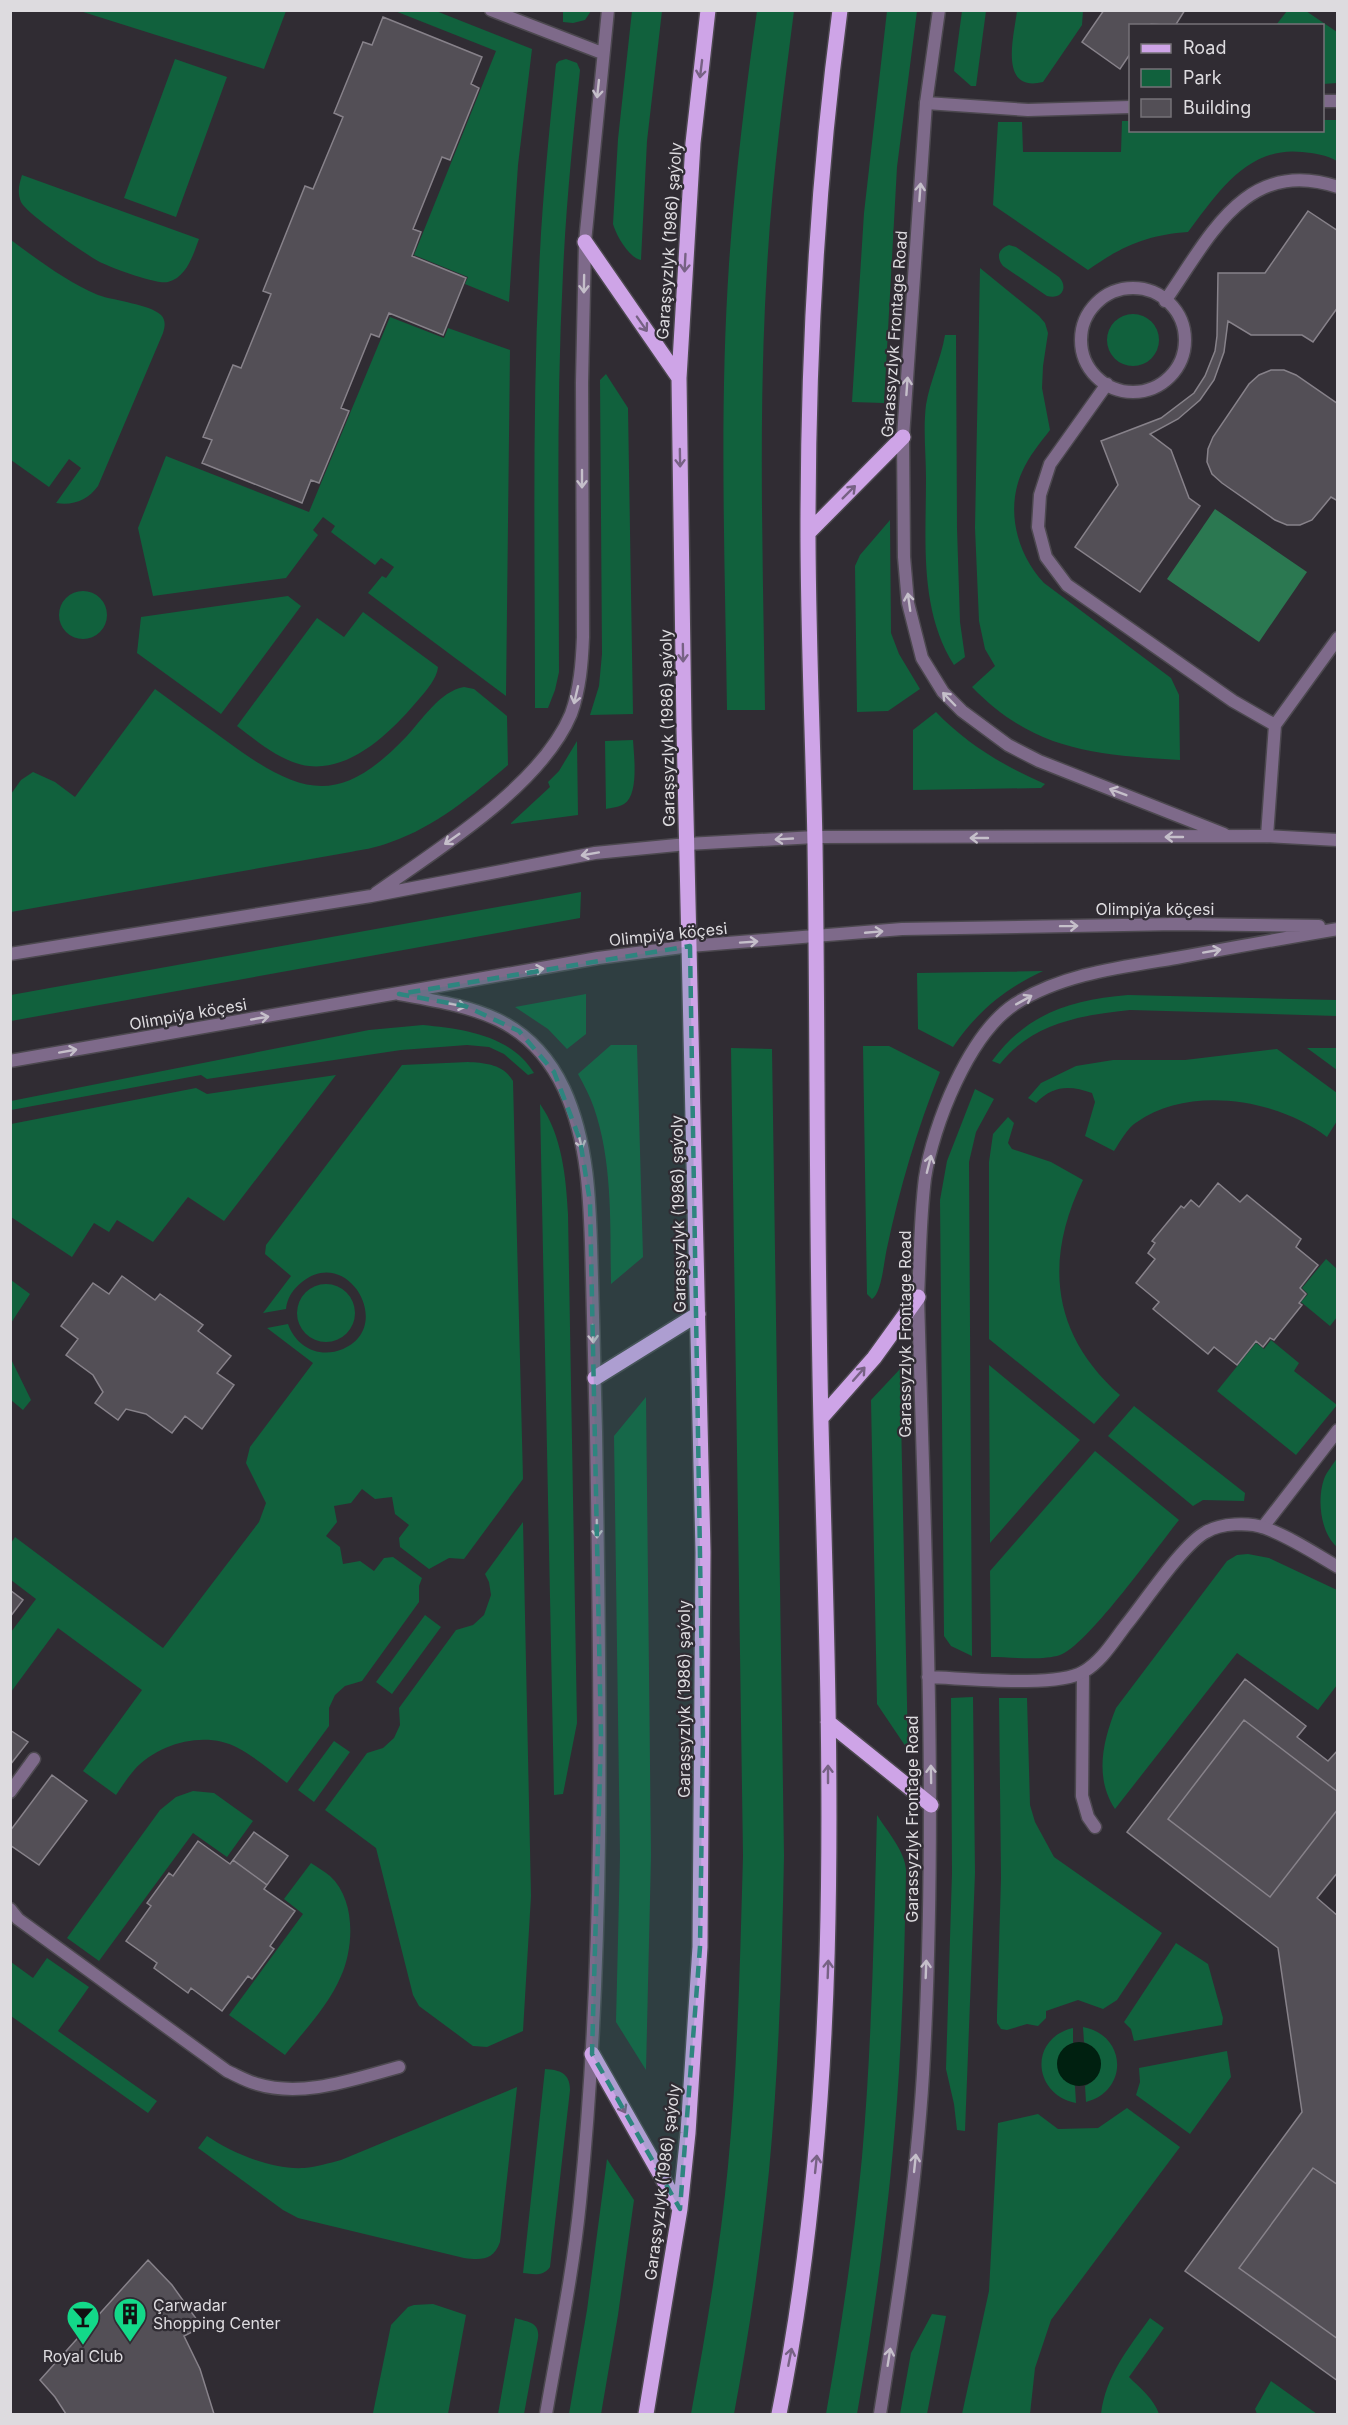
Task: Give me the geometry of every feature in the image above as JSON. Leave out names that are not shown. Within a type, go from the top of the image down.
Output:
[{"type":"main road","name":"Garaşsyzlyk (1986) şaýoly","points":[[646,2415],[680,2209],[688,2133],[700,1947],[703,1576],[679,378],[693,143],[708,10]]},
{"type":"main road","points":[[779,2415],[792,2351],[818,2145],[828,1957],[828,1722],[821,1418],[815,837],[808,533],[810,387],[822,160],[840,10]]},
{"type":"main road","points":[[585,242],[679,378]]},
{"type":"main road","points":[[808,533],[903,437]]},
{"type":"main road","points":[[821,1418],[874,1358],[918,1297]]},
{"type":"main road","points":[[595,1378],[698,1314]]},
{"type":"main road","points":[[828,1722],[932,1805]]},
{"type":"main road","points":[[592,2054],[680,2209]]},
{"type":"street","points":[[491,10],[602,53]]},
{"type":"street","points":[[371,897],[485,814],[540,762],[565,727],[576,698],[582,666],[583,637],[582,382],[585,242],[608,10]]},
{"type":"street","name":"Garassyzlyk Frontage Road","points":[[939,10],[926,103],[903,437],[904,557],[908,603],[922,658],[943,692],[970,718],[1008,745],[1039,761],[1231,836]]},
{"type":"street","points":[[926,103],[1028,110],[1129,107]]},
{"type":"street","points":[[1165,300],[1226,214],[1250,193],[1282,181],[1317,181],[1338,188]]},
{"type":"street","points":[[1136,288],[1154,292],[1165,300],[1180,317],[1185,334],[1183,352],[1176,369],[1164,382],[1148,390],[1129,392],[1112,388],[1097,378],[1086,363],[1081,346],[1083,327],[1090,311],[1102,298],[1118,290],[1136,288]]},
{"type":"street","points":[[1107,384],[1050,464],[1040,495],[1038,527],[1046,557],[1066,585],[1233,701],[1275,725]]},
{"type":"street","points":[[1267,836],[1275,725],[1338,638]]},
{"type":"street","points":[[10,954],[371,897],[595,853],[687,844],[815,837],[1267,836],[1338,840]]},
{"type":"street","name":"Olimpiýa köçesi","points":[[10,1061],[598,958],[690,946],[902,930],[994,927],[1178,924],[1338,928]]},
{"type":"street","name":"Olimpiýa köçesi","points":[[921,1222],[926,1176],[954,1084],[972,1049],[991,1024],[1014,1005],[1064,982],[1118,968],[1338,928]]},
{"type":"street","points":[[399,994],[465,1006],[496,1017],[519,1031],[538,1050],[564,1090],[573,1113],[588,1174],[595,1378],[601,1736],[597,1939],[592,2054],[580,2205],[546,2415]]},
{"type":"street","name":"Garassyzlyk Frontage Road","points":[[880,2415],[903,2270],[916,2161],[923,2073],[932,1805],[918,1297],[921,1222]]},
{"type":"street","points":[[1263,1527],[1338,1430]]},
{"type":"street","points":[[928,1677],[1041,1681],[1064,1680],[1083,1672],[1102,1657],[1185,1551],[1207,1532],[1233,1525],[1263,1527],[1299,1544],[1338,1567]]},
{"type":"street","points":[[1083,1672],[1082,1796],[1088,1817],[1095,1827]]},
{"type":"street","points":[[10,1792],[34,1759]]},
{"type":"street","points":[[10,1909],[18,1919],[226,2071],[257,2085],[299,2089],[335,2083],[399,2067]]},
{"type":"highlighted area","points":[[690,946],[703,1738],[700,1947],[680,2209],[592,2054],[601,1736],[590,1202],[580,1140],[554,1072],[519,1031],[465,1006],[399,994]]},
{"type":"green space","points":[[563,10],[591,11],[585,20],[573,23],[563,22]]},
{"type":"green space","points":[[80,11],[286,11],[264,69]]},
{"type":"green space","points":[[395,11],[436,11],[532,49],[518,165],[509,302],[465,284],[468,277],[414,255],[496,51]]},
{"type":"green space","points":[[632,11],[662,11],[647,141],[641,260],[628,251],[613,224],[618,139]]},
{"type":"green space","points":[[757,11],[794,11],[775,171],[764,323],[762,489],[765,710],[727,710],[724,487],[726,320],[737,169]]},
{"type":"green space","points":[[887,11],[917,11],[897,167],[884,403],[852,402],[864,213]]},
{"type":"green space","points":[[962,11],[986,11],[976,86],[971,86],[954,71]]},
{"type":"green space","points":[[1017,11],[1083,11],[1082,25],[1043,82],[1029,83],[1020,79],[1014,71],[1012,47]]},
{"type":"green space","points":[[1287,11],[1306,11],[1337,32],[1337,83],[1324,84],[1324,24],[1277,24]]},
{"type":"green space","points":[[175,59],[227,77],[176,217],[124,198]]},
{"type":"green space","points":[[566,59],[577,63],[580,70],[564,248],[559,373],[559,672],[548,708],[535,708],[535,435],[539,272],[556,64]]},
{"type":"green space","points":[[1324,120],[1337,120],[1337,161],[1329,157],[1302,152],[1282,152],[1265,157],[1235,175],[1188,232],[1135,243],[1112,254],[1088,270],[993,205],[998,122],[1022,122],[1023,152],[1121,152],[1122,121],[1129,121],[1129,132],[1324,132]]},
{"type":"green space","points":[[22,175],[199,239],[188,265],[175,279],[162,282],[133,275],[98,261],[56,233],[25,208],[19,195]]},
{"type":"green space","points":[[11,240],[75,284],[98,295],[156,311],[164,321],[163,333],[98,486],[90,495],[74,503],[56,503],[81,468],[69,459],[49,487],[11,460]]},
{"type":"green space","points":[[1009,245],[1016,247],[1059,277],[1063,285],[1060,295],[1047,296],[1003,266],[999,254]]},
{"type":"green space","points":[[980,268],[1039,316],[1045,323],[1048,333],[1042,388],[1050,430],[1028,461],[1017,486],[1014,516],[1021,545],[1027,559],[1044,583],[1171,678],[1179,695],[1180,760],[1094,752],[1068,746],[1019,725],[995,708],[972,687],[995,666],[985,649],[979,621],[975,528]]},
{"type":"green space","points":[[1128,314],[1138,314],[1152,321],[1159,340],[1152,359],[1138,366],[1128,366],[1118,362],[1111,355],[1107,345],[1107,335],[1111,325],[1118,318]]},
{"type":"green space","points":[[390,317],[444,338],[448,328],[510,350],[506,696],[368,593],[382,576],[386,578],[394,567],[381,558],[375,565],[331,532],[335,526],[323,517],[313,530],[318,535],[286,578],[153,596],[138,528],[166,456],[309,512]]},
{"type":"green space","points":[[945,335],[956,335],[957,528],[960,622],[965,657],[954,665],[935,621],[930,598],[926,550],[925,414]]},
{"type":"green space","points":[[606,374],[628,408],[633,714],[590,715],[599,686],[602,654],[600,380]]},
{"type":"green space","points":[[1215,509],[1307,572],[1259,642],[1167,579]]},
{"type":"green space","points":[[890,520],[891,633],[899,654],[920,689],[888,711],[857,712],[855,566],[860,555]]},
{"type":"green space","points":[[83,591],[100,598],[107,615],[100,632],[83,639],[66,632],[59,615],[66,598]]},
{"type":"green space","points":[[288,596],[301,606],[221,714],[137,653],[141,617]]},
{"type":"green space","points":[[363,612],[438,667],[434,680],[425,692],[385,735],[357,755],[341,762],[325,766],[309,766],[280,756],[237,726],[317,618],[344,637]]},
{"type":"green space","points":[[464,687],[474,689],[507,716],[508,765],[467,799],[438,819],[407,836],[368,849],[11,912],[11,794],[21,780],[33,772],[55,782],[75,797],[155,689],[257,762],[280,775],[302,783],[322,786],[341,783],[362,774],[383,759],[406,737],[439,700]]},
{"type":"green space","points":[[936,712],[961,735],[987,754],[1045,784],[1041,788],[913,790],[913,730]]},
{"type":"green space","points":[[633,740],[635,765],[632,792],[624,804],[606,809],[605,741]]},
{"type":"green space","points":[[577,741],[578,815],[510,824],[550,787],[548,782],[559,771]]},
{"type":"green space","points":[[581,892],[580,918],[11,1021],[11,995]]},
{"type":"green space","points":[[1043,971],[992,1003],[962,1034],[953,1047],[918,1029],[917,973]]},
{"type":"green space","points":[[586,994],[586,1034],[567,1049],[548,1029],[515,1007]]},
{"type":"green space","points":[[1128,995],[1337,1000],[1337,1016],[1130,1010],[1112,1012],[1076,1018],[1043,1030],[1013,1050],[1000,1064],[992,1061],[1020,1031],[1035,1020],[1069,1005]]},
{"type":"green space","points":[[423,1025],[470,1032],[499,1042],[513,1050],[534,1073],[528,1075],[504,1054],[489,1047],[467,1045],[401,1050],[207,1079],[201,1075],[11,1110],[11,1101],[369,1030]]},
{"type":"green space","points":[[611,1045],[637,1045],[643,1257],[611,1284],[610,1217],[605,1151],[594,1108],[578,1074]]},
{"type":"green space","points":[[863,1046],[889,1046],[940,1072],[903,1181],[880,1283],[872,1299],[867,1294]]},
{"type":"green space","points":[[731,1048],[772,1049],[784,1856],[782,1935],[778,2053],[769,2171],[754,2293],[734,2414],[691,2414],[712,2290],[728,2166],[741,1933],[743,1856]]},
{"type":"green space","points":[[1307,1048],[1337,1048],[1337,1070]]},
{"type":"green space","points":[[1277,1049],[1337,1093],[1337,1121],[1327,1137],[1284,1113],[1233,1101],[1207,1100],[1182,1103],[1158,1110],[1133,1125],[1114,1151],[1085,1136],[1095,1102],[1092,1093],[1062,1088],[1042,1097],[1036,1103],[1028,1098],[1041,1083],[1076,1066],[1113,1060],[1185,1060]]},
{"type":"green space","points":[[468,1062],[499,1068],[513,1081],[523,1479],[464,1559],[449,1558],[429,1569],[400,1547],[399,1538],[409,1525],[395,1514],[392,1497],[375,1499],[362,1489],[351,1503],[334,1506],[337,1522],[326,1536],[340,1547],[343,1564],[360,1561],[374,1571],[384,1558],[393,1557],[422,1578],[419,1586],[419,1602],[362,1681],[345,1686],[335,1695],[329,1708],[329,1726],[287,1783],[238,1748],[212,1740],[198,1740],[170,1746],[145,1760],[132,1772],[116,1795],[83,1771],[142,1690],[58,1628],[11,1692],[11,1632],[36,1599],[11,1580],[11,1543],[15,1537],[163,1648],[259,1522],[266,1503],[246,1463],[250,1447],[313,1363],[267,1328],[288,1324],[303,1345],[325,1353],[343,1349],[358,1338],[365,1324],[365,1308],[359,1293],[349,1281],[335,1274],[319,1273],[302,1282],[291,1294],[286,1309],[263,1313],[291,1276],[265,1254],[266,1245],[402,1065]]},
{"type":"green space","points":[[336,1075],[224,1221],[188,1197],[153,1242],[117,1220],[109,1232],[94,1223],[72,1257],[11,1217],[11,1124],[196,1088],[207,1094]]},
{"type":"green space","points":[[975,1089],[994,1099],[976,1132],[969,1162],[972,1656],[951,1646],[944,1636],[940,1200],[947,1161]]},
{"type":"green space","points":[[540,1104],[553,1129],[562,1157],[568,1214],[577,1723],[563,1794],[554,1795]]},
{"type":"green space","points":[[1008,1117],[1014,1123],[1008,1143],[1012,1149],[1051,1162],[1083,1180],[1063,1239],[1059,1267],[1061,1295],[1068,1321],[1080,1347],[1097,1372],[1120,1395],[1094,1424],[989,1339],[989,1162],[993,1134]]},
{"type":"green space","points":[[1326,1259],[1337,1269],[1337,1317],[1330,1326],[1301,1302],[1308,1294],[1302,1288]]},
{"type":"green space","points":[[11,1280],[30,1294],[11,1323]]},
{"type":"green space","points":[[320,1284],[332,1284],[347,1292],[355,1307],[355,1319],[347,1334],[332,1342],[320,1342],[305,1334],[297,1319],[297,1307],[305,1292]]},
{"type":"green space","points":[[1271,1340],[1299,1363],[1294,1371],[1337,1405],[1296,1455],[1217,1391],[1256,1343],[1264,1349]]},
{"type":"green space","points":[[10,1357],[31,1400],[23,1410],[11,1400]]},
{"type":"green space","points":[[989,1365],[1080,1440],[990,1543]]},
{"type":"green space","points":[[900,1369],[908,1750],[877,1704],[871,1400]]},
{"type":"green space","points":[[646,1397],[651,1856],[646,2070],[616,2022],[620,1856],[614,1436]]},
{"type":"green space","points":[[1134,1406],[1245,1493],[1244,1501],[1203,1500],[1193,1506],[1108,1436]]},
{"type":"green space","points":[[1095,1451],[1179,1520],[1104,1615],[1072,1648],[1060,1655],[1044,1658],[991,1657],[990,1571]]},
{"type":"green space","points":[[1337,1458],[1337,1547],[1331,1541],[1324,1524],[1321,1496],[1324,1479]]},
{"type":"green space","points":[[523,1522],[531,1896],[523,2031],[487,2047],[473,2046],[419,2006],[413,1995],[376,1848],[325,1810],[367,1753],[383,1748],[394,1738],[400,1725],[399,1708],[456,1630],[473,1625],[484,1615],[491,1595],[485,1574]]},
{"type":"green space","points":[[1248,1554],[1269,1558],[1337,1590],[1337,1685],[1318,1710],[1237,1653],[1115,1809],[1104,1784],[1103,1759],[1107,1733],[1116,1708],[1227,1561],[1237,1555]]},
{"type":"green space","points":[[425,1615],[441,1627],[392,1694],[376,1682]]},
{"type":"green space","points":[[973,1697],[975,1873],[965,2131],[957,2130],[946,2069],[952,1873],[951,1698]]},
{"type":"green space","points":[[999,1698],[1027,1698],[1030,1805],[1035,1822],[1054,1857],[1162,1933],[1117,2000],[1103,2009],[1078,2000],[1046,2011],[1046,2018],[1038,2026],[1027,2024],[1007,2030],[1001,2029],[997,2023],[1001,1878]]},
{"type":"green space","points":[[334,1741],[350,1752],[314,1802],[298,1790]]},
{"type":"green space","points":[[193,1791],[214,1793],[253,1821],[227,1857],[193,1833],[99,1961],[67,1938],[160,1810],[176,1797]]},
{"type":"green space","points":[[877,1815],[899,1848],[906,1870],[903,1996],[896,2114],[883,2243],[857,2414],[826,2414],[847,2286],[862,2157],[874,1943]]},
{"type":"green space","points":[[311,1863],[330,1876],[345,1898],[350,1938],[345,1964],[336,1987],[316,2017],[285,2055],[229,2015],[303,1914],[284,1899]]},
{"type":"green space","points":[[1176,1943],[1208,1964],[1223,2018],[1222,2025],[1134,2041],[1131,2029],[1124,2022]]},
{"type":"green space","points":[[47,1958],[89,1987],[58,2031],[157,2101],[148,2113],[11,2016],[11,1962],[33,1978]]},
{"type":"green space","points":[[1083,2027],[1098,2032],[1108,2041],[1115,2051],[1117,2063],[1116,2076],[1110,2087],[1100,2096],[1086,2102],[1085,2086],[1097,2076],[1100,2064],[1096,2051],[1084,2042]]},
{"type":"green space","points":[[1073,2028],[1073,2043],[1067,2046],[1059,2056],[1075,2086],[1076,2103],[1061,2098],[1051,2089],[1044,2078],[1042,2066],[1043,2054],[1049,2043],[1059,2034]]},
{"type":"green space","points":[[1227,2051],[1231,2077],[1190,2134],[1136,2095],[1140,2082],[1139,2068]]},
{"type":"green space","points":[[545,2069],[555,2070],[566,2076],[570,2090],[550,2267],[541,2274],[534,2274],[523,2273]]},
{"type":"green space","points":[[517,2087],[500,2242],[494,2253],[481,2259],[464,2258],[298,2218],[283,2210],[198,2148],[207,2136],[240,2154],[266,2163],[292,2168],[314,2167],[341,2160]]},
{"type":"green space","points":[[1127,2108],[1180,2147],[1051,2320],[1035,2368],[1030,2414],[962,2414],[989,2291],[998,2123],[1038,2114],[1058,2129],[1098,2128]]},
{"type":"green space","points":[[607,2159],[634,2200],[618,2315],[601,2414],[569,2414],[587,2310]]},
{"type":"green space","points":[[433,2304],[466,2315],[448,2414],[373,2413],[391,2325],[408,2307]]},
{"type":"green space","points":[[932,2314],[946,2316],[927,2414],[900,2414],[911,2353]]},
{"type":"green space","points":[[515,2318],[535,2326],[538,2338],[524,2414],[498,2414]]},
{"type":"green space","points":[[1150,2318],[1164,2328],[1129,2377],[1150,2399],[1159,2414],[1101,2414],[1113,2375]]},
{"type":"green space","points":[[1271,2381],[1317,2414],[1257,2414],[1255,2409]]},
{"type":"shaded area","points":[[1079,2042],[1095,2048],[1101,2064],[1095,2080],[1079,2086],[1063,2080],[1057,2064],[1063,2048]]},
{"type":"building","points":[[1104,10],[1185,10],[1176,24],[1129,24],[1129,56],[1120,69],[1082,42]]},
{"type":"building","points":[[383,17],[482,57],[471,84],[479,88],[450,160],[442,157],[413,229],[421,232],[412,256],[466,278],[443,335],[389,313],[379,337],[371,334],[341,408],[349,411],[319,483],[311,480],[302,503],[202,463],[212,440],[203,437],[233,365],[241,368],[271,294],[263,291],[305,186],[313,189],[343,117],[334,113],[363,42],[372,45]]},
{"type":"building","points":[[1308,211],[1338,231],[1338,307],[1313,342],[1302,335],[1251,335],[1228,321],[1224,352],[1214,380],[1200,400],[1178,419],[1150,434],[1171,450],[1189,498],[1200,506],[1140,592],[1075,547],[1118,485],[1101,441],[1161,418],[1194,393],[1205,376],[1215,351],[1218,273],[1265,273]]},
{"type":"building","points":[[1271,370],[1284,370],[1296,375],[1338,404],[1338,499],[1331,497],[1312,520],[1300,525],[1287,525],[1275,520],[1222,483],[1212,474],[1207,462],[1208,449],[1213,437],[1249,384],[1259,375]]},
{"type":"building","points":[[1218,1183],[1240,1202],[1247,1195],[1301,1239],[1296,1247],[1318,1265],[1300,1288],[1306,1294],[1299,1303],[1302,1305],[1274,1340],[1270,1338],[1263,1347],[1256,1341],[1237,1365],[1214,1347],[1208,1354],[1153,1309],[1159,1302],[1136,1283],[1155,1259],[1148,1253],[1155,1243],[1152,1241],[1181,1206],[1184,1208],[1191,1200],[1199,1207]]},
{"type":"building","points":[[122,1276],[155,1300],[160,1294],[203,1325],[198,1331],[231,1356],[217,1373],[234,1385],[202,1429],[185,1416],[172,1433],[146,1414],[126,1409],[118,1420],[95,1403],[103,1392],[93,1375],[66,1355],[78,1339],[61,1326],[93,1283],[109,1294]]},
{"type":"building","points":[[10,1590],[23,1600],[10,1617]]},
{"type":"building","points":[[1245,1679],[1306,1726],[1297,1737],[1328,1761],[1338,1750],[1338,1872],[1317,1898],[1338,1916],[1338,2381],[1185,2271],[1302,2112],[1278,1948],[1127,1832]]},
{"type":"building","points":[[1244,1720],[1338,1792],[1338,1809],[1270,1897],[1168,1819]]},
{"type":"building","points":[[10,1730],[28,1742],[10,1765]]},
{"type":"building","points":[[52,1775],[87,1801],[39,1865],[10,1845],[10,1831]]},
{"type":"building","points":[[254,1832],[288,1856],[267,1885],[233,1860]]},
{"type":"building","points":[[198,1841],[230,1864],[233,1860],[267,1885],[264,1889],[295,1911],[270,1946],[274,1949],[252,1979],[248,1976],[222,2011],[191,1988],[188,1993],[154,1968],[157,1963],[126,1941],[151,1906],[147,1903],[169,1873],[173,1876]]},
{"type":"building","points":[[1313,2168],[1338,2185],[1338,2339],[1239,2268]]},
{"type":"building","name":"Çarwadar Shopping Center","points":[[148,2260],[172,2285],[202,2327],[184,2336],[200,2369],[214,2414],[66,2414],[40,2380]]},
{"type":"place","name":"Çarwadar Shopping Center","points":[[130,2343]]},
{"type":"place","name":"Royal Club","points":[[83,2346]]}]
